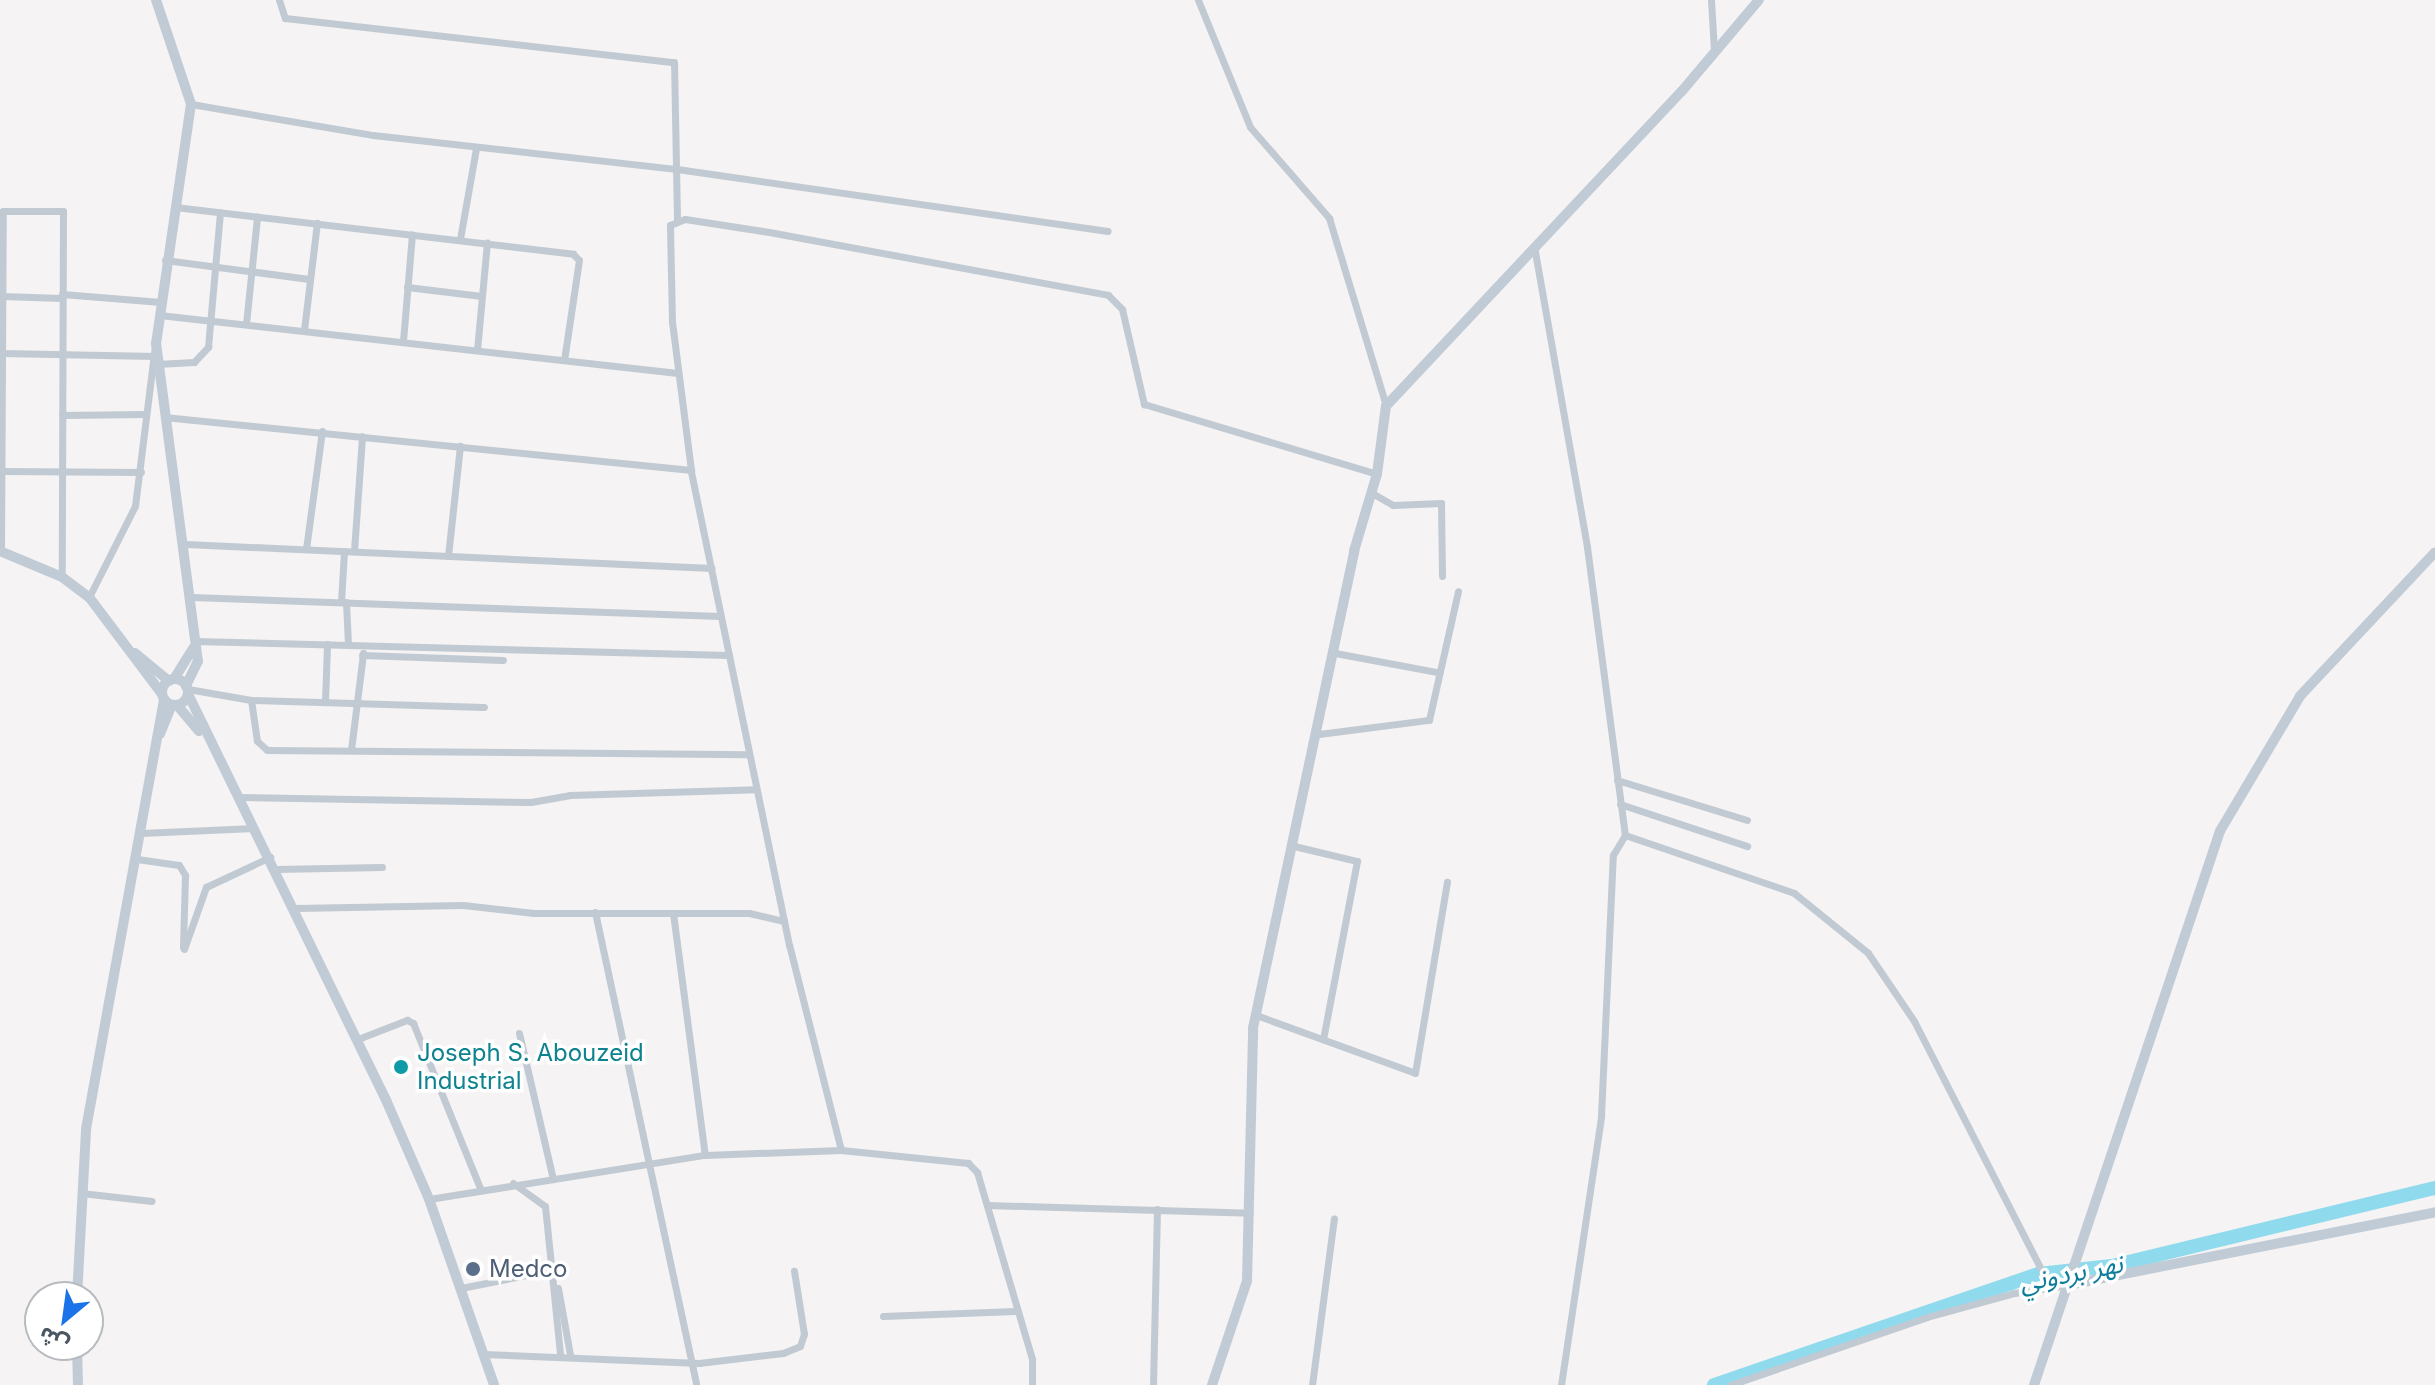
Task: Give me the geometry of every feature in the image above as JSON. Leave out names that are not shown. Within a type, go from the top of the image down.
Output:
[{"type":"street","points":[[89,597],[135,506],[165,260],[191,104],[156,0]]},
{"type":"street","points":[[279,0],[285,18],[674,62],[677,219],[669,228],[668,252],[678,373],[691,470],[784,921],[841,1150]]},
{"type":"street","points":[[1198,0],[1250,127],[1329,218],[1386,406],[1377,474],[1256,1015],[1249,1069],[1250,1213],[1244,1297],[1212,1385]]},
{"type":"street","points":[[1711,0],[1714,51]]},
{"type":"street","points":[[1386,406],[1759,0]]},
{"type":"street","points":[[191,104],[476,148],[677,169],[1108,231]]},
{"type":"street","points":[[460,239],[476,148]]},
{"type":"street","points":[[175,207],[487,242],[577,256],[564,360]]},
{"type":"street","points":[[62,577],[63,211],[1,211],[1,551],[62,577],[89,597],[128,647],[149,684],[207,740]]},
{"type":"street","points":[[1,353],[194,362],[208,347],[220,213]]},
{"type":"street","points":[[246,324],[257,217]]},
{"type":"street","points":[[677,219],[1108,295],[1122,309],[1144,404],[1377,474]]},
{"type":"street","points":[[304,330],[317,223]]},
{"type":"street","points":[[403,341],[412,234]]},
{"type":"street","points":[[477,350],[487,242]]},
{"type":"street","points":[[1534,246],[1584,533],[1625,835],[1612,865],[1601,1116],[1561,1385]]},
{"type":"street","points":[[165,260],[309,279]]},
{"type":"street","points":[[407,287],[481,296]]},
{"type":"street","points":[[1,293],[161,302]]},
{"type":"street","points":[[159,315],[678,373]]},
{"type":"street","points":[[155,358],[186,544],[193,644],[198,661],[187,690],[169,701]]},
{"type":"street","points":[[62,415],[145,414]]},
{"type":"street","points":[[163,417],[691,470]]},
{"type":"street","points":[[306,549],[322,431]]},
{"type":"street","points":[[354,551],[362,436]]},
{"type":"street","points":[[448,556],[460,446]]},
{"type":"street","points":[[3,471],[141,472]]},
{"type":"street","points":[[1372,493],[1393,505],[1441,503],[1442,576]]},
{"type":"street","points":[[186,544],[711,568]]},
{"type":"street","points":[[344,551],[348,644]]},
{"type":"street","points":[[2034,1385],[2220,831],[2310,683],[2435,552]]},
{"type":"street","points":[[1319,734],[1429,720],[1437,672],[1458,591]]},
{"type":"street","points":[[191,597],[720,616]]},
{"type":"street","points":[[193,644],[364,644],[729,655]]},
{"type":"street","points":[[78,1281],[86,1129],[157,739],[169,701],[171,680],[193,644]]},
{"type":"street","points":[[325,702],[327,644]]},
{"type":"street","points":[[351,750],[364,644]]},
{"type":"street","points":[[128,647],[187,690],[251,700],[484,707]]},
{"type":"street","points":[[1335,653],[1437,672]]},
{"type":"street","points":[[362,655],[503,660]]},
{"type":"street","points":[[187,690],[207,740],[270,857],[358,1039],[429,1199],[494,1385]]},
{"type":"street","points":[[251,700],[263,749],[748,754]]},
{"type":"street","points":[[1617,780],[1747,820]]},
{"type":"street","points":[[238,797],[531,802],[570,795],[756,789]]},
{"type":"street","points":[[1620,804],[1747,846]]},
{"type":"street","points":[[141,833],[254,828]]},
{"type":"street","points":[[1625,835],[1794,893],[1868,953],[1914,1021],[2042,1262],[2049,1285]]},
{"type":"street","points":[[1294,846],[1357,862],[1323,1039]]},
{"type":"street","points":[[137,859],[179,865],[185,875],[184,949],[206,887],[270,857]]},
{"type":"street","points":[[276,869],[382,867]]},
{"type":"street","points":[[1256,1015],[1415,1073],[1447,882]]},
{"type":"street","points":[[295,908],[749,913],[784,921]]},
{"type":"street","points":[[595,912],[651,1162],[696,1385]]},
{"type":"street","points":[[673,913],[705,1155]]},
{"type":"street","points":[[358,1039],[407,1020],[413,1023],[480,1188]]},
{"type":"street","points":[[519,1033],[553,1179]]},
{"type":"street","points":[[429,1199],[512,1182],[553,1179],[705,1155],[841,1150],[972,1164],[1032,1359],[1032,1385]]},
{"type":"street","points":[[512,1182],[545,1206],[570,1355]]},
{"type":"street","points":[[81,1193],[152,1201]]},
{"type":"street","points":[[987,1205],[1250,1213]]},
{"type":"street","points":[[1153,1385],[1157,1209]]},
{"type":"street","points":[[1730,1385],[1749,1382],[1927,1317],[2049,1285],[2435,1212]]},
{"type":"street","points":[[1312,1385],[1334,1218]]},
{"type":"street","points":[[461,1288],[556,1269]]},
{"type":"street","points":[[483,1354],[560,1354],[691,1363],[783,1353],[800,1346],[794,1271]]},
{"type":"street","points":[[558,1288],[560,1354]]},
{"type":"street","points":[[883,1316],[1015,1311]]},
{"type":"street","points":[[77,1361],[78,1385]]},
{"type":"waterway","name":"نهر بردوني","points":[[1714,1385],[2039,1274],[2112,1266],[2435,1188]]},
{"type":"place","name":"Joseph S. Abouzeid Industrial","points":[[401,1067]]},
{"type":"place","name":"Medco","points":[[473,1269]]}]
